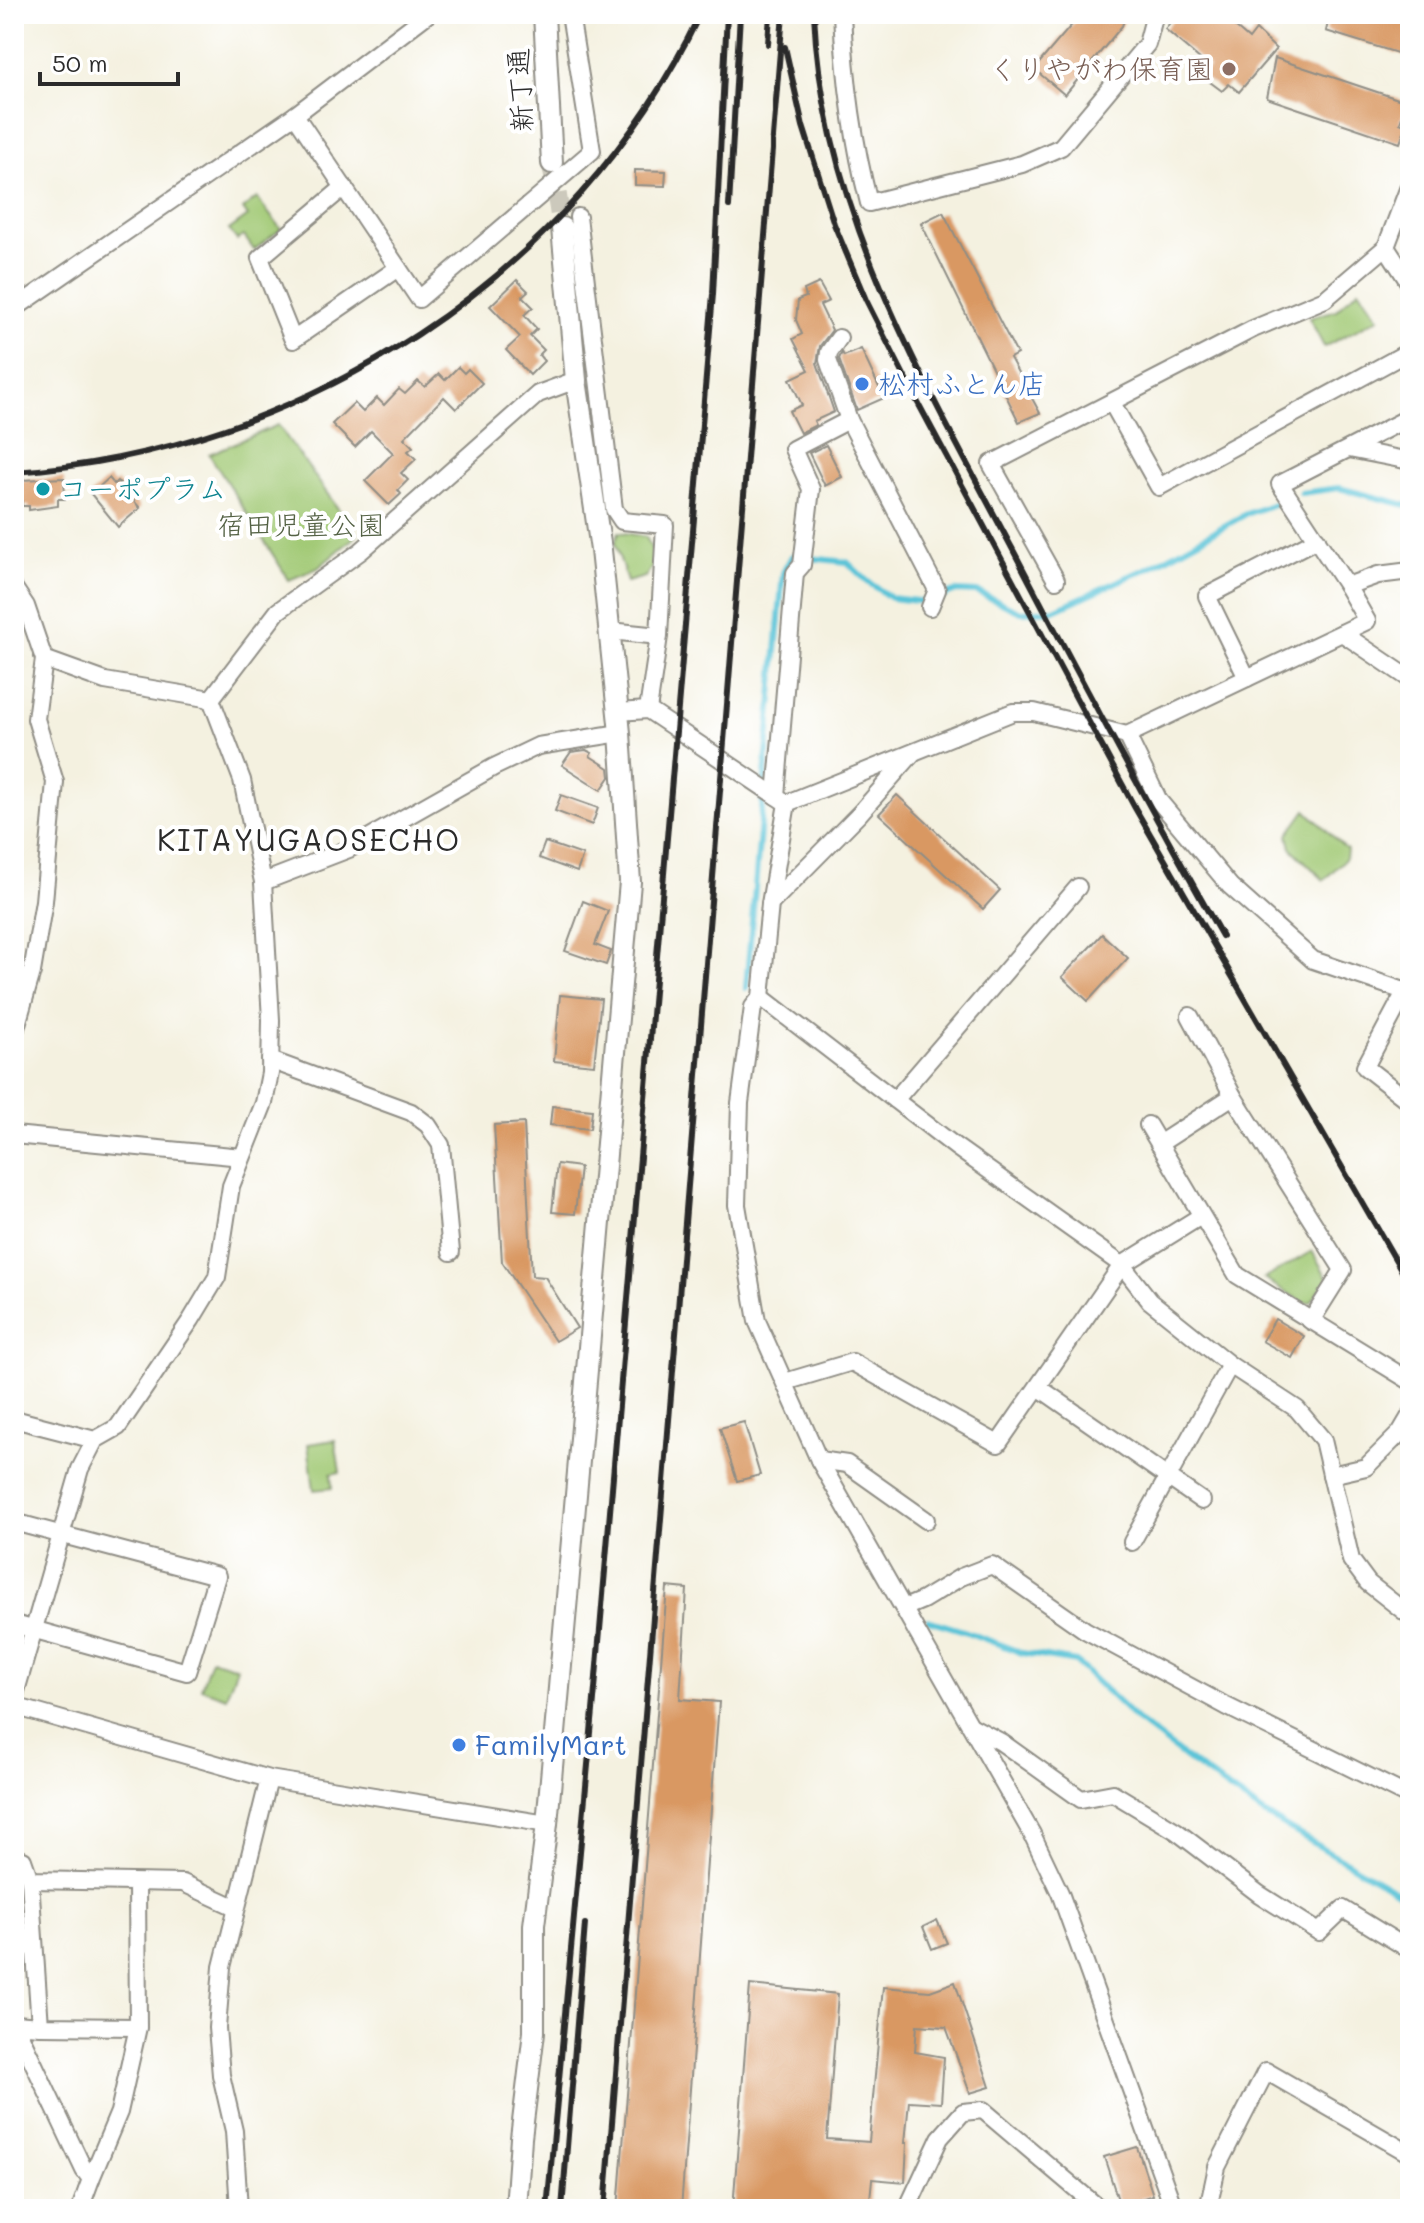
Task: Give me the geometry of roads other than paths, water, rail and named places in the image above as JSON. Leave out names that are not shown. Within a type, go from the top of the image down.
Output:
[{"type":"street","points":[[14,309],[114,243],[295,115],[428,14]]},
{"type":"street","name":"新丁通","points":[[544,14],[552,163]]},
{"type":"street","points":[[295,115],[419,299],[592,151],[570,14]]},
{"type":"street","points":[[842,14],[849,100],[869,203],[1022,164],[1061,147],[1147,44],[1155,14]]},
{"type":"street","points":[[1056,580],[991,464],[1253,329],[1325,299],[1386,247],[1410,184]]},
{"type":"street","points":[[344,187],[260,258],[293,340],[398,268]]},
{"type":"street","points":[[516,2209],[534,2032],[534,1925],[547,1824],[630,882],[610,631],[576,380],[570,222]]},
{"type":"street","points":[[570,222],[614,509],[622,521],[665,525],[659,636],[648,710]]},
{"type":"street","points":[[1386,247],[1410,284]]},
{"type":"street","points":[[839,338],[829,352],[828,360],[849,420],[937,590],[930,607]]},
{"type":"street","points":[[1112,403],[1159,487],[1410,351]]},
{"type":"street","points":[[211,699],[278,611],[361,551],[538,394],[576,380]]},
{"type":"street","points":[[781,799],[1013,712],[1034,712],[1127,735],[1367,621],[1280,484],[1410,417]]},
{"type":"street","points":[[849,420],[793,449],[811,489],[803,558],[795,573],[781,799],[761,997],[753,1007],[740,1103],[737,1205],[757,1321],[819,1460],[1032,1834],[1060,1893],[1174,2209]]},
{"type":"street","points":[[1349,449],[1410,461]]},
{"type":"street","points":[[1247,678],[1207,596],[1317,539]]},
{"type":"street","points":[[1347,586],[1378,575],[1410,571]]},
{"type":"street","points":[[14,588],[26,606],[44,659],[36,719],[55,782],[44,901],[32,972],[14,1035]]},
{"type":"street","points":[[610,631],[659,636]]},
{"type":"street","points":[[1342,633],[1410,679]]},
{"type":"street","points":[[44,659],[105,681],[211,699]]},
{"type":"street","points":[[14,1698],[80,1469],[95,1440],[118,1427],[217,1277],[231,1186],[264,1103],[271,1020],[263,882],[242,780],[211,699]]},
{"type":"street","points":[[618,712],[648,710],[781,799]]},
{"type":"street","points":[[263,882],[349,849],[494,767],[538,746],[620,733]]},
{"type":"street","points":[[1127,735],[1159,801],[1230,886],[1313,960],[1408,992],[1365,1067],[1410,1102]]},
{"type":"street","points":[[770,904],[860,813],[916,750]]},
{"type":"street","points":[[895,1100],[1078,887]]},
{"type":"street","points":[[761,997],[956,1147],[1122,1265],[1150,1301],[1230,1365],[1297,1409],[1323,1440],[1351,1560],[1368,1583],[1410,1616]]},
{"type":"street","points":[[1190,1016],[1233,1096],[1343,1270],[1311,1321]]},
{"type":"street","points":[[270,1060],[411,1112],[428,1125],[441,1145],[451,1252]]},
{"type":"street","points":[[1159,1144],[1233,1096]]},
{"type":"street","points":[[1148,1125],[1237,1275],[1410,1381]]},
{"type":"street","points":[[14,1135],[242,1157]]},
{"type":"street","points":[[785,1382],[852,1362],[998,1444],[1122,1265],[1201,1216]]},
{"type":"street","points":[[1132,1542],[1230,1365]]},
{"type":"street","points":[[1038,1387],[1202,1501]]},
{"type":"street","points":[[1331,1475],[1366,1467],[1400,1433],[1410,1416]]},
{"type":"street","points":[[14,1419],[95,1440]]},
{"type":"street","points":[[819,1460],[847,1464],[926,1520]]},
{"type":"street","points":[[14,1522],[217,1576],[187,1672],[14,1624]]},
{"type":"street","points":[[904,1608],[961,1577],[992,1565],[1085,1630],[1226,1706],[1410,1797]]},
{"type":"street","points":[[14,1706],[269,1779],[547,1824]]},
{"type":"street","points":[[971,1726],[1001,1742],[1081,1799],[1113,1793],[1163,1823],[1259,1894],[1319,1932],[1343,1909],[1410,1950]]},
{"type":"street","points":[[239,2209],[234,2131],[221,2075],[217,2028],[222,1967],[269,1779]]},
{"type":"street","points":[[14,1857],[23,1860],[30,1880],[40,2026]]},
{"type":"street","points":[[30,1880],[183,1883],[235,1907]]},
{"type":"street","points":[[80,2209],[119,2112],[138,2027],[137,1883]]},
{"type":"street","points":[[91,2179],[15,2024],[138,2027]]},
{"type":"street","points":[[1208,2209],[1217,2167],[1266,2071],[1410,2154]]},
{"type":"street","points":[[907,2209],[940,2138],[963,2112],[983,2110],[1100,2209]]},
{"type":"waterway","points":[[1301,493],[1339,488],[1410,506]]},
{"type":"waterway","points":[[746,988],[783,573],[792,556],[847,562],[891,598],[926,602],[957,591],[977,592],[1021,612],[1054,610],[1150,567],[1246,514],[1274,504]]},
{"type":"waterway","points":[[928,1620],[1022,1653],[1076,1662],[1139,1722],[1264,1814],[1410,1899]]},
{"type":"tunnel","points":[[552,164],[562,228]]},
{"type":"railway","points":[[14,472],[121,457],[225,429],[325,388],[418,334],[504,269],[581,194],[646,108],[700,14]]},
{"type":"railway","points":[[547,2209],[595,1689],[713,294],[727,14]]},
{"type":"railway","points":[[729,206],[740,14]]},
{"type":"railway","points":[[768,44],[770,14]]},
{"type":"railway","points":[[605,2209],[783,14]]},
{"type":"railway","points":[[814,14],[821,86],[836,156],[857,224],[883,291],[945,421],[1115,743],[1222,936]]},
{"type":"railway","points":[[785,47],[803,126],[834,224],[866,300],[1135,808],[1410,1285]]},
{"type":"railway","points":[[562,2209],[585,1924]]},
{"type":"place","name":"くりやがわ保育園","points":[[1229,69]]},
{"type":"place","name":"松村ふとん店","points":[[862,384]]},
{"type":"place","name":"コーポプラム","points":[[43,489]]},
{"type":"place","name":"FamilyMart","points":[[459,1745]]},
{"type":"district","name":"KITAYUGAOSECHO","points":[[309,841]]},
{"type":"park label","name":"宿田児童公園","points":[[301,525]]}]
